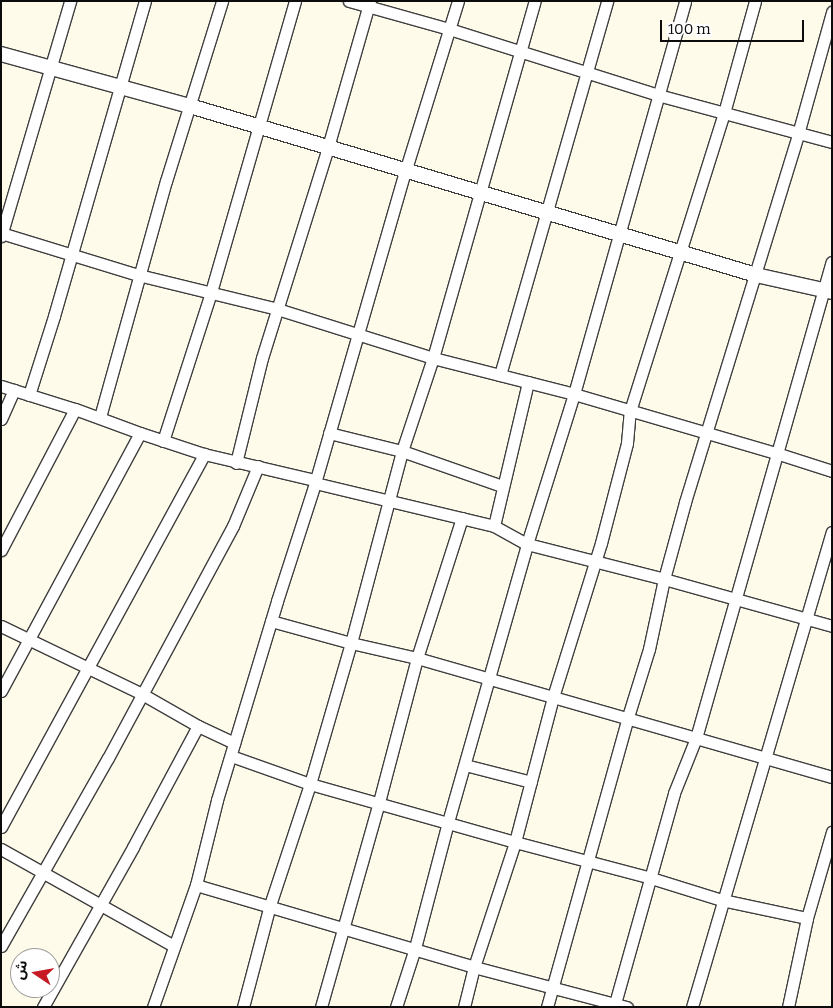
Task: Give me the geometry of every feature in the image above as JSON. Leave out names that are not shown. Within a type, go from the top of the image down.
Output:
[{"type":"street","points":[[70,1],[2,234],[138,275],[277,309],[433,358],[574,394],[832,471]]},
{"type":"street","points":[[29,395],[72,255],[145,1]]},
{"type":"street","points":[[100,417],[138,275],[222,1]]},
{"type":"street","points":[[163,441],[211,292],[295,1]]},
{"type":"street","points":[[349,1],[369,4],[658,96],[832,142]]},
{"type":"street","points":[[153,1007],[196,884],[217,800],[315,481],[405,172],[458,1]]},
{"type":"street","points":[[243,1007],[270,905],[310,784],[390,502],[402,451],[433,358],[535,1]]},
{"type":"street","points":[[500,375],[607,1]]},
{"type":"street","points":[[396,1007],[415,948],[448,822],[527,544],[574,394],[685,1]]},
{"type":"street","points":[[464,1007],[474,967],[515,842],[553,697],[595,560],[627,442],[630,411],[724,114],[754,1]]},
{"type":"street","points":[[236,463],[248,408],[328,147],[369,4]]},
{"type":"street","points":[[548,1007],[627,720],[649,649],[664,578],[706,433],[798,134],[832,12]]},
{"type":"street","points":[[1,54],[51,66],[190,106],[405,172],[756,275],[828,291]]},
{"type":"street","points":[[615,1005],[674,793],[696,738],[776,453],[828,291],[832,262]]},
{"type":"street","points":[[494,526],[528,382]]},
{"type":"street","points":[[1,386],[100,417],[140,433],[204,454],[236,463],[258,466],[390,502],[494,526],[527,544],[664,578],[832,626]]},
{"type":"street","points":[[1,419],[14,390]]},
{"type":"street","points":[[1,550],[76,409]]},
{"type":"street","points":[[1,691],[30,641],[140,433]]},
{"type":"street","points":[[329,433],[402,451],[502,486]]},
{"type":"street","points":[[1,827],[204,454]]},
{"type":"street","points":[[1,946],[43,874],[233,526],[258,466]]},
{"type":"street","points":[[321,1007],[345,927],[417,658],[462,518]]},
{"type":"street","points":[[692,1007],[832,532]]},
{"type":"street","points":[[271,621],[490,678],[627,720],[832,777]]},
{"type":"street","points":[[1,626],[88,670],[142,694],[198,726],[234,743]]},
{"type":"street","points":[[43,1007],[198,726]]},
{"type":"street","points":[[231,756],[310,784],[515,842],[651,878],[722,900],[807,918]]},
{"type":"street","points":[[465,765],[531,782]]},
{"type":"street","points":[[788,1007],[807,918],[832,832]]},
{"type":"street","points":[[1,849],[174,946]]},
{"type":"street","points":[[196,884],[474,967],[552,989],[627,1007]]}]
